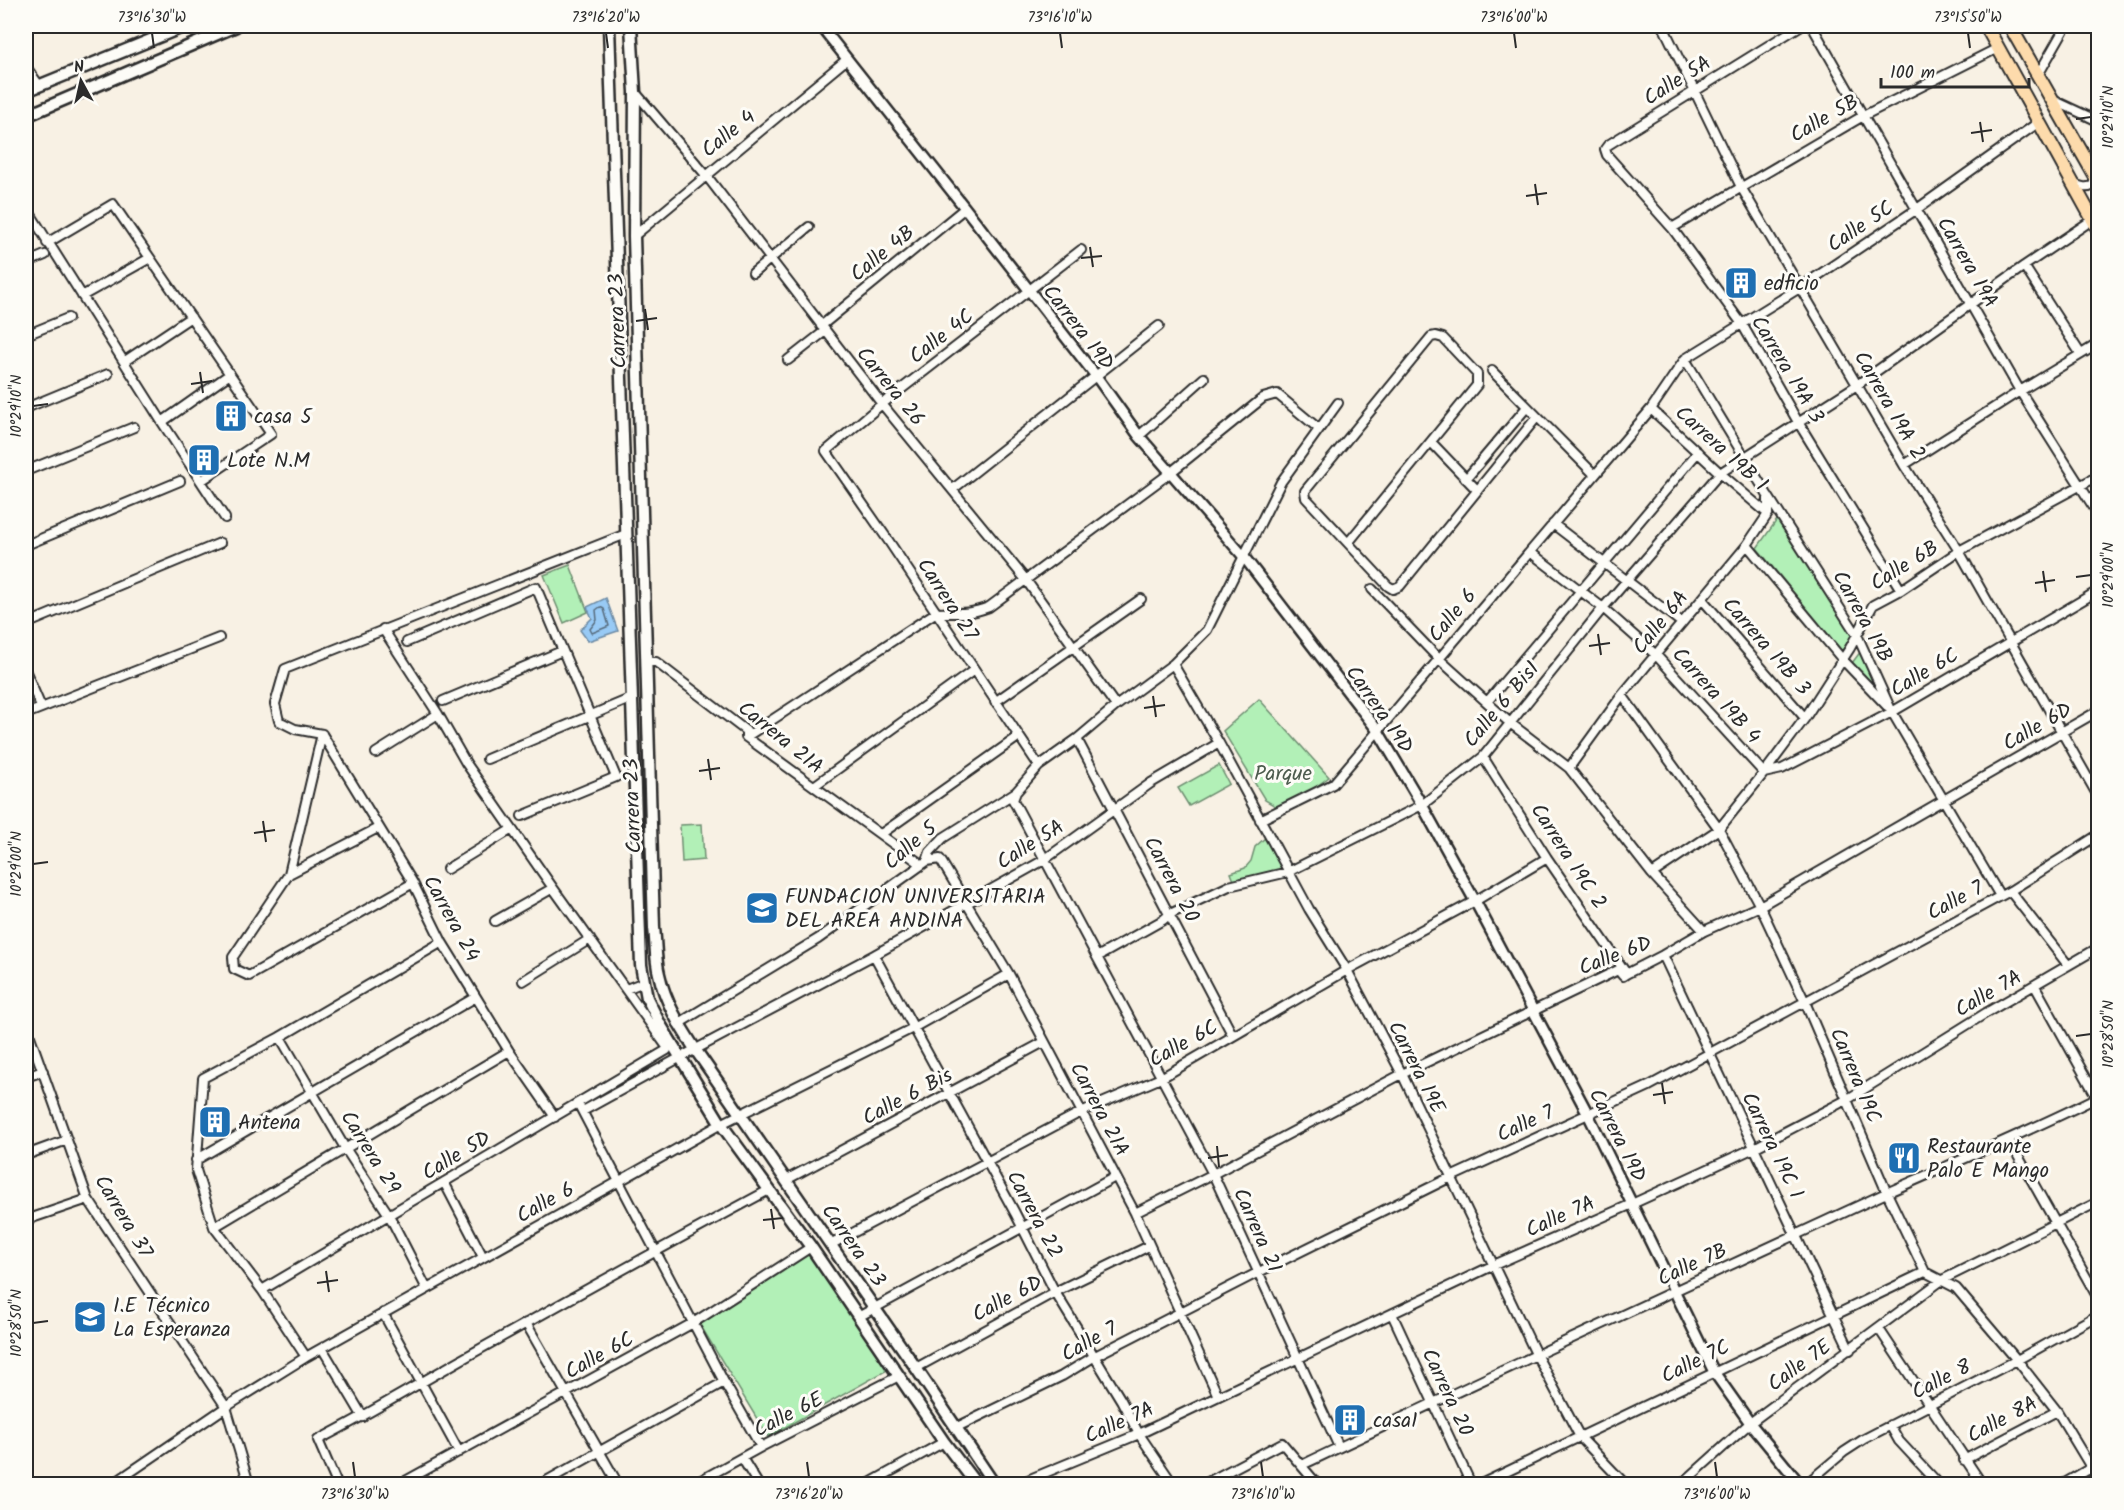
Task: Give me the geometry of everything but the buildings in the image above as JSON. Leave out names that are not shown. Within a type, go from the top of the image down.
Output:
[{"type":"highway","points":[[1986,26],[2097,222]]},
{"type":"highway","points":[[2010,26],[2096,176]]},
{"type":"main road","points":[[26,91],[185,26]]},
{"type":"main road","points":[[26,116],[236,26]]},
{"type":"main road","name":"Carrera 23","points":[[609,26],[641,965],[647,998],[660,1024],[721,1124],[811,1247],[976,1485]]},
{"type":"main road","name":"Carrera 23","points":[[632,26],[635,92],[634,236],[654,928],[658,972],[678,1024],[957,1427],[994,1485]]},
{"type":"main road","points":[[633,745],[650,745]]},
{"type":"street","name":"Carrera 19D","points":[[821,26],[1096,376],[1139,436],[1244,557],[1378,731],[1476,901],[1588,1114],[1714,1372],[1750,1423],[1800,1485]]},
{"type":"street","name":"Carrera 19A 2","points":[[1663,26],[1741,187],[1904,465],[1959,551],[2098,796]]},
{"type":"street","name":"Calle 5A","points":[[1605,149],[1695,90],[1800,26]]},
{"type":"street","name":"Carrera 19A","points":[[1812,26],[2020,391],[2098,514]]},
{"type":"street","points":[[2038,75],[2066,26]]},
{"type":"street","name":"Calle 5B","points":[[1672,228],[1863,116],[1998,48]]},
{"type":"street","name":"Calle 4","points":[[634,236],[846,60]]},
{"type":"street","points":[[26,67],[39,85]]},
{"type":"street","name":"Carrera 26","points":[[635,92],[706,175],[882,404],[1026,580],[1116,706]]},
{"type":"street","points":[[2052,100],[2098,121]]},
{"type":"street","name":"Calle 5C","points":[[1651,409],[1684,359],[1801,287],[1917,209],[2039,122]]},
{"type":"street","name":"Carrera 19A 3","points":[[1605,149],[1607,155],[1672,228],[1742,324],[1798,422],[1901,590]]},
{"type":"street","points":[[2074,184],[2082,187],[2094,185],[2096,176]]},
{"type":"street","points":[[47,243],[113,204],[270,434],[201,482]]},
{"type":"street","points":[[26,207],[225,518]]},
{"type":"street","name":"Calle 4B","points":[[788,360],[965,208]]},
{"type":"street","points":[[1744,457],[1857,385],[2024,266],[2097,222]]},
{"type":"street","points":[[753,273],[809,227]]},
{"type":"street","name":"Calle 4C","points":[[826,453],[826,450],[882,404],[1081,250]]},
{"type":"street","points":[[26,263],[45,255]]},
{"type":"street","points":[[82,296],[150,258]]},
{"type":"street","points":[[2024,266],[2080,353]]},
{"type":"street","points":[[125,361],[191,317]]},
{"type":"street","points":[[26,335],[68,318]]},
{"type":"street","points":[[953,489],[1159,327]]},
{"type":"street","points":[[1348,543],[1476,387],[1477,374],[1443,338],[1436,336],[1429,339],[1307,488],[1306,498],[1388,586],[1393,589],[1398,588],[1537,417]]},
{"type":"street","points":[[1904,465],[2080,353],[2098,344]]},
{"type":"street","name":"Carrera 19B","points":[[1684,359],[1857,635],[1892,712],[2000,896]]},
{"type":"street","points":[[1492,371],[1595,475]]},
{"type":"street","points":[[26,408],[108,374]]},
{"type":"street","points":[[162,422],[230,374]]},
{"type":"street","points":[[1139,436],[1204,378]]},
{"type":"street","points":[[746,737],[935,613],[971,614],[988,607],[1170,473],[1263,398],[1277,394],[1319,429]]},
{"type":"street","name":"Calle 5","points":[[678,1024],[749,983],[818,939],[924,862],[943,838],[1016,792],[1039,766],[1173,664],[1207,630],[1281,482],[1338,403]]},
{"type":"street","points":[[1466,478],[1527,408]]},
{"type":"street","name":"Carrera 19B 1","points":[[1651,409],[1768,514]]},
{"type":"street","name":"Calle 6","points":[[1260,820],[1333,784],[1651,409]]},
{"type":"street","points":[[26,471],[134,427]]},
{"type":"street","points":[[1431,442],[1477,490]]},
{"type":"street","points":[[1487,702],[1698,452]]},
{"type":"street","name":"Carrera 27","points":[[826,453],[888,540],[1039,766]]},
{"type":"street","name":"Calle 6 Bis1","points":[[1097,957],[1170,914],[1228,886],[1288,872],[1422,805],[1483,757],[1626,581],[1720,473],[1744,457]]},
{"type":"street","name":"Calle 6B","points":[[1719,829],[1805,718],[1874,605],[1901,590],[1959,551],[2098,476]]},
{"type":"street","points":[[26,546],[180,481]]},
{"type":"street","points":[[1768,496],[1768,514]]},
{"type":"street","name":"Calle 6A","points":[[1569,768],[1622,695],[1747,545],[1768,514]]},
{"type":"street","points":[[1553,524],[1682,623]]},
{"type":"street","points":[[413,883],[249,976],[234,969],[233,957],[289,874],[322,734],[295,729],[279,721],[275,704],[285,669],[627,534]]},
{"type":"street","points":[[26,624],[220,543]]},
{"type":"street","points":[[1747,545],[1842,659],[1892,712]]},
{"type":"street","name":"Carrera 19B 4","points":[[1530,552],[1580,590],[1656,655],[1764,773]]},
{"type":"street","points":[[407,642],[536,587],[616,777],[522,816]]},
{"type":"street","points":[[1371,589],[1439,659],[1510,723],[1569,768],[1652,874],[1704,931]]},
{"type":"street","name":"Calle 6C","points":[[1764,773],[1782,769],[1892,712],[2098,591]]},
{"type":"street","points":[[995,702],[1141,599]]},
{"type":"street","name":"Carrera 19B 3","points":[[1702,599],[1805,718]]},
{"type":"street","points":[[383,629],[438,714],[466,763],[626,989],[644,982]]},
{"type":"street","points":[[26,714],[219,638]]},
{"type":"street","points":[[443,701],[562,651]]},
{"type":"street","name":"Carrera 21A","points":[[647,662],[656,662],[746,731],[746,737],[880,834],[924,862],[940,859],[1009,974],[1135,1213],[1218,1396]]},
{"type":"street","name":"Carrera 19E","points":[[1173,664],[1219,742],[1288,872],[1347,970],[1402,1074],[1536,1354],[1580,1437],[1624,1485]]},
{"type":"street","points":[[814,786],[974,670]]},
{"type":"street","points":[[26,672],[41,707]]},
{"type":"street","name":"Carrera 19C","points":[[1622,695],[1719,829],[1760,906],[1848,1099],[1887,1193],[1925,1272]]},
{"type":"street","points":[[487,759],[632,698]]},
{"type":"street","name":"Calle 6D","points":[[1135,1213],[1402,1074],[1618,970],[1623,976],[1704,931],[1760,906],[2098,711]]},
{"type":"street","points":[[376,753],[438,714]]},
{"type":"street","name":"Carrera 24","points":[[322,734],[413,883],[442,942],[509,1051],[555,1117]]},
{"type":"street","points":[[880,834],[1018,737]]},
{"type":"street","name":"Carrera 20","points":[[1077,739],[1233,1036]]},
{"type":"street","name":"Calle 5A","points":[[583,1111],[874,955],[1044,860],[1151,783],[1219,742]]},
{"type":"street","name":"Carrera 19C 2","points":[[1483,757],[1547,858],[1626,974]]},
{"type":"street","name":"Carrera 21","points":[[1016,792],[1013,800],[1017,809],[1213,1174],[1339,1448]]},
{"type":"street","points":[[289,874],[378,828]]},
{"type":"street","points":[[447,869],[513,829]]},
{"type":"street","points":[[1652,874],[1719,829]]},
{"type":"street","name":"Calle 7","points":[[957,1427],[1062,1376],[1095,1356],[1257,1273],[1451,1178],[1649,1086],[2010,891],[2098,835]]},
{"type":"street","name":"Calle 6C","points":[[830,1245],[1081,1112],[1161,1078],[1347,970],[1476,901],[1547,858]]},
{"type":"street","points":[[495,921],[553,888]]},
{"type":"street","points":[[2010,891],[2068,965]]},
{"type":"street","points":[[523,981],[590,939]]},
{"type":"street","points":[[306,1357],[262,1290],[214,1227],[196,1170],[203,1078],[280,1037],[442,942]]},
{"type":"street","name":"Calle 7A","points":[[1018,1485],[1139,1434],[1494,1265],[1754,1148],[1848,1099],[1986,1013],[2098,948]]},
{"type":"street","name":"Carrera 22","points":[[874,955],[1023,1226],[1056,1292],[1139,1434],[1173,1485]]},
{"type":"street","name":"Carrera 19C 1","points":[[1663,955],[1850,1350]]},
{"type":"street","name":"Calle 6","points":[[112,1485],[226,1407],[306,1357],[383,1313],[721,1124],[913,1028],[1009,974]]},
{"type":"street","points":[[2036,986],[2098,1098]]},
{"type":"street","name":"Calle 5D","points":[[262,1290],[667,1050],[626,989]]},
{"type":"street","points":[[196,1160],[476,997]]},
{"type":"street","name":"Carrera 37","points":[[26,1025],[88,1199],[226,1407],[248,1482]]},
{"type":"street","name":"Carrera 29","points":[[280,1037],[345,1148],[389,1215],[427,1289]]},
{"type":"street","name":"Calle 6 Bis","points":[[786,1180],[1044,1041]]},
{"type":"street","points":[[214,1227],[509,1051]]},
{"type":"street","points":[[26,1077],[43,1071]]},
{"type":"street","name":"Calle 7B","points":[[1302,1465],[1536,1354],[2098,1098]]},
{"type":"street","points":[[578,1103],[724,1382],[761,1447]]},
{"type":"street","points":[[26,1155],[67,1140]]},
{"type":"street","points":[[2009,1140],[2098,1298]]},
{"type":"street","points":[[860,1317],[1115,1177]]},
{"type":"street","points":[[444,1182],[483,1257]]},
{"type":"street","points":[[337,1485],[318,1440],[769,1190]]},
{"type":"street","points":[[26,1221],[88,1199]]},
{"type":"street","points":[[1942,1280],[2098,1202]]},
{"type":"street","name":"Calle 6D","points":[[916,1368],[1056,1292],[1149,1246]]},
{"type":"street","name":"Calle 6C","points":[[400,1485],[693,1323],[811,1247]]},
{"type":"street","points":[[1925,1272],[1956,1288],[2017,1360],[2057,1410],[2096,1466],[2098,1479]]},
{"type":"street","name":"Calle 7C","points":[[1481,1485],[1925,1272]]},
{"type":"street","name":"Calle 7E","points":[[1682,1485],[1750,1423],[1942,1280]]},
{"type":"street","points":[[383,1313],[459,1452]]},
{"type":"street","name":"Carrera 20","points":[[1392,1314],[1471,1485]]},
{"type":"street","name":"Calle 8","points":[[1806,1485],[1844,1452],[1890,1425],[2017,1360],[2098,1315]]},
{"type":"street","points":[[526,1323],[568,1393],[618,1485]]},
{"type":"street","points":[[1879,1329],[1982,1485]]},
{"type":"street","points":[[322,1348],[363,1417]]},
{"type":"street","name":"Calle 6E","points":[[694,1485],[761,1447],[899,1377]]},
{"type":"street","points":[[541,1485],[724,1382]]},
{"type":"street","name":"Calle 8A","points":[[1964,1460],[2057,1410]]},
{"type":"street","points":[[1890,1425],[1899,1440],[1940,1485]]},
{"type":"street","points":[[868,1485],[944,1442]]},
{"type":"street","points":[[1204,1485],[1282,1443],[1317,1485]]},
{"type":"street","points":[[742,1458],[758,1485]]},
{"type":"street","points":[[2063,1485],[2096,1466]]},
{"type":"street","points":[[231,1485],[248,1482]]},
{"type":"green space","points":[[1779,517],[1853,634],[1842,651],[1757,548]]},
{"type":"green space","points":[[570,565],[588,612],[564,623],[544,575]]},
{"type":"green space","points":[[1861,651],[1879,694],[1852,663]]},
{"type":"green space","name":"Parque","points":[[1259,699],[1329,777],[1289,807],[1277,807],[1265,800],[1223,731]]},
{"type":"green space","points":[[1219,765],[1229,784],[1189,806],[1178,788]]},
{"type":"green space","points":[[702,824],[704,860],[682,862],[680,825]]},
{"type":"green space","name":"Parque","points":[[1265,838],[1285,870],[1235,883],[1231,873],[1245,868],[1251,861],[1255,847]]},
{"type":"green space","points":[[807,1252],[889,1369],[768,1437],[696,1318]]},
{"type":"water","points":[[606,598],[618,631],[588,641],[580,630],[592,618],[587,607]]},
{"type":"place","name":"edficio","points":[[1741,283]]},
{"type":"place","name":"casa 5","points":[[231,416]]},
{"type":"place","name":"Lote N.M","points":[[204,460]]},
{"type":"place","name":"FUNDACION UNIVERSITARIA DEL AREA ANDINA","points":[[762,908]]},
{"type":"place","name":"Antena","points":[[215,1122]]},
{"type":"place","name":"Restaurante Palo E Mango","points":[[1904,1158]]},
{"type":"place","name":"I.E Técnico La Esperanza","points":[[90,1317]]},
{"type":"place","name":"casa1","points":[[1350,1420]]}]
